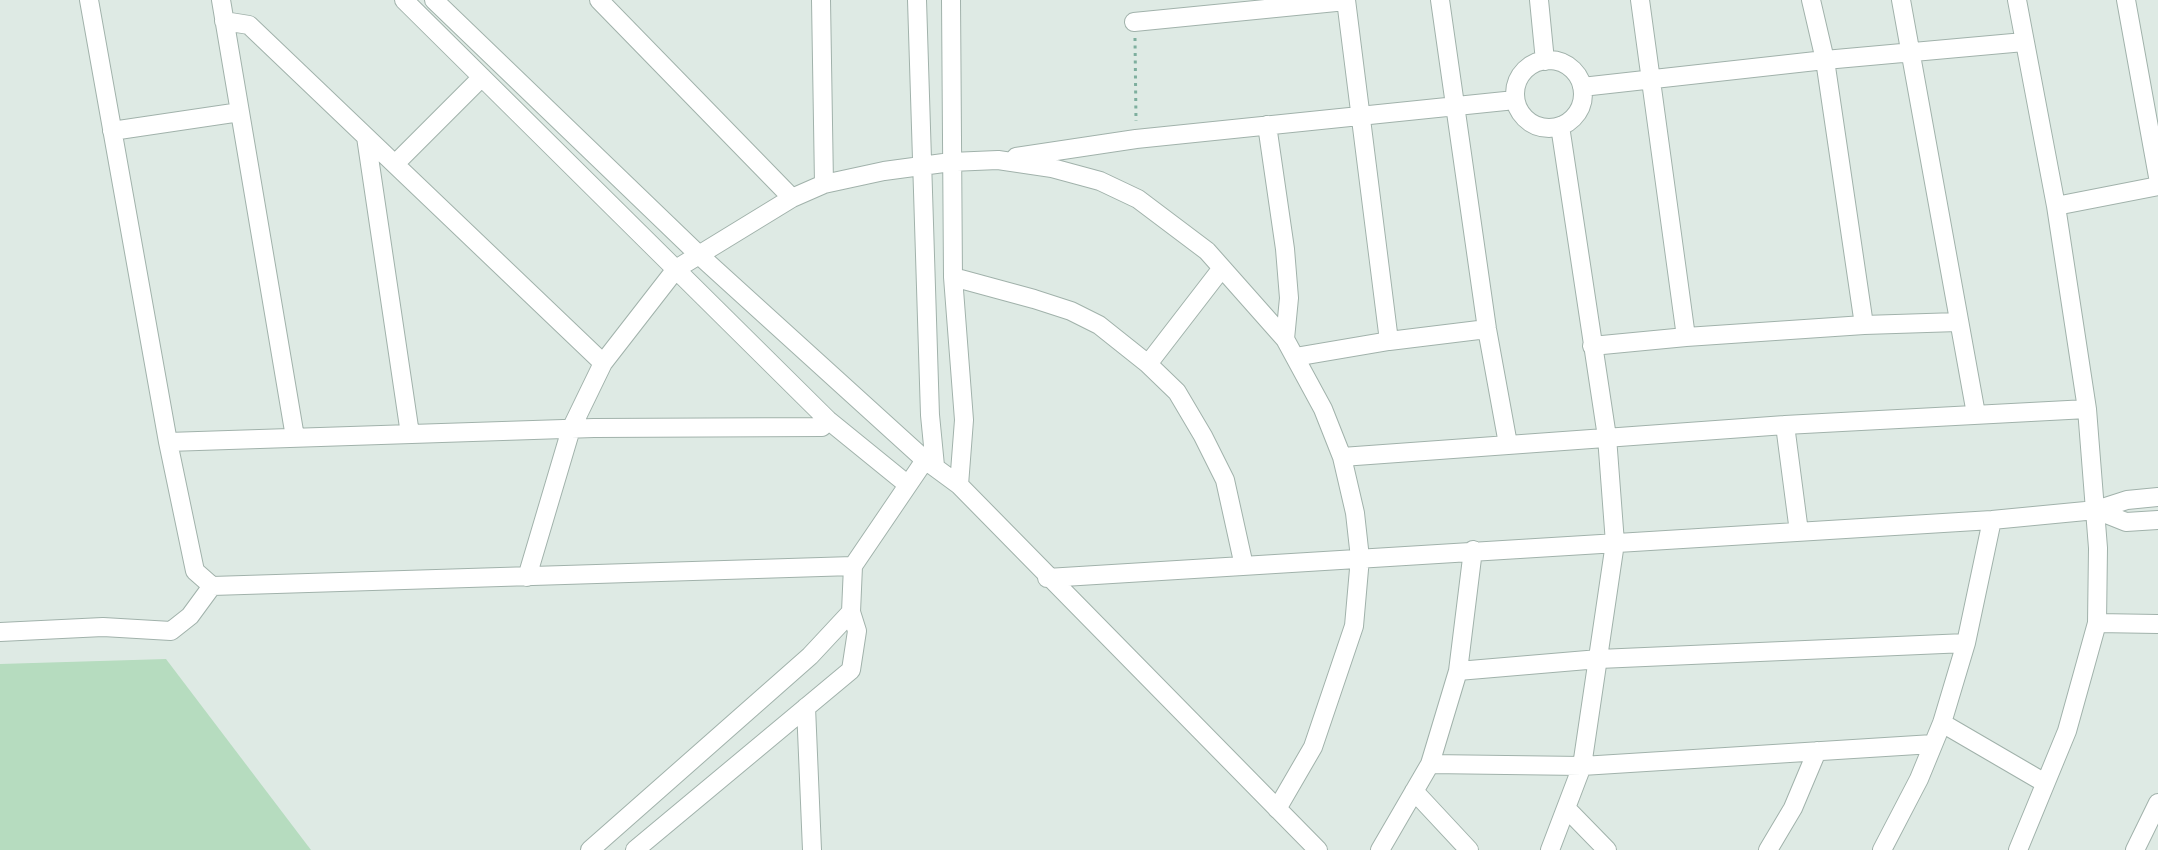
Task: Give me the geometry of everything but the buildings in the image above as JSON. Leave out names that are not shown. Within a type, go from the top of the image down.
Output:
[{"type":"street","points":[[89,0],[168,442],[195,571],[212,586],[853,566]]},
{"type":"street","points":[[221,0],[295,437]]},
{"type":"street","points":[[404,0],[828,420],[908,485]]},
{"type":"street","points":[[435,0],[698,254],[930,463],[959,485],[1047,578],[1318,850]]},
{"type":"street","points":[[599,0],[792,198]]},
{"type":"street","points":[[821,0],[824,184]]},
{"type":"street","points":[[613,830],[635,850],[851,670],[858,631],[851,612],[853,566],[908,485],[930,463],[917,0]]},
{"type":"street","points":[[951,0],[953,277],[964,420],[959,485]]},
{"type":"street","points":[[1440,0],[1487,329],[1508,444]]},
{"type":"street","points":[[1539,0],[1545,61]]},
{"type":"street","points":[[1640,0],[1686,337]]},
{"type":"street","points":[[1811,0],[1825,60],[1864,325]]},
{"type":"street","points":[[1901,0],[1976,414]]},
{"type":"street","points":[[2017,0],[2056,206],[2087,409],[2096,510],[2097,623],[2067,731],[2018,850]]},
{"type":"street","points":[[2126,0],[2158,177]]},
{"type":"street","points":[[1134,22],[1346,1],[1389,341]]},
{"type":"street","points":[[224,21],[249,25],[603,363]]},
{"type":"street","points":[[1582,87],[1825,60],[2025,42]]},
{"type":"street","points":[[1545,61],[1566,65],[1579,78],[1582,87],[1580,106],[1568,121],[1560,126],[1541,126],[1532,123],[1519,109],[1515,100],[1515,90],[1522,73],[1529,66],[1545,61]]},
{"type":"street","points":[[395,164],[482,76]]},
{"type":"street","points":[[526,577],[571,429],[603,363],[676,269],[792,198],[824,184],[921,166],[998,160],[1136,139],[1515,100]]},
{"type":"street","points":[[112,131],[240,112]]},
{"type":"street","points":[[1267,125],[1285,249],[1288,298],[1286,339]]},
{"type":"street","points":[[1550,850],[1582,766],[1615,543],[1607,437],[1560,126]]},
{"type":"street","points":[[366,137],[410,434]]},
{"type":"street","points":[[998,160],[1052,168],[1100,181],[1138,199],[1207,251],[1286,339],[1323,409],[1342,457],[1355,513],[1360,558],[1354,626],[1340,673],[1313,747],[1277,809]]},
{"type":"street","points":[[2056,206],[2158,186]]},
{"type":"street","points":[[1148,364],[1222,268]]},
{"type":"street","points":[[953,277],[1071,311],[1099,325],[1148,364],[1177,392],[1225,480],[1244,566]]},
{"type":"street","points":[[1592,346],[1864,325],[1958,322]]},
{"type":"street","points":[[1295,357],[1389,341],[1487,329]]},
{"type":"street","points":[[1342,457],[1785,425],[2087,409]]},
{"type":"street","points":[[168,442],[571,429],[822,427],[828,420]]},
{"type":"street","points":[[1785,425],[1799,532]]},
{"type":"street","points":[[1047,578],[1473,550],[1992,520],[2096,510],[2127,500],[2158,497]]},
{"type":"street","points":[[2096,510],[2126,522],[2158,520]]},
{"type":"street","points":[[1882,850],[1909,798],[1942,723],[1965,643],[1992,520]]},
{"type":"street","points":[[1380,850],[1430,764],[1458,672],[1473,550]]},
{"type":"street","points":[[0,632],[103,627],[171,631],[190,616],[212,586]]},
{"type":"street","points":[[590,850],[810,656],[851,612]]},
{"type":"street","points":[[2097,623],[2158,624]]},
{"type":"street","points":[[1458,672],[1599,659],[1965,643]]},
{"type":"street","points":[[806,707],[812,850]]},
{"type":"street","points":[[1942,723],[2045,783]]},
{"type":"street","points":[[1430,764],[1582,766],[1933,744]]},
{"type":"street","points":[[1768,850],[1793,808],[1817,751]]},
{"type":"street","points":[[1414,791],[1469,850]]},
{"type":"street","points":[[2135,850],[2158,803]]},
{"type":"street","points":[[1567,809],[1607,850]]},
{"type":"path","points":[[1134,22],[1136,139]]},
{"type":"green space","points":[[166,659],[311,850],[0,850],[0,664]]}]
